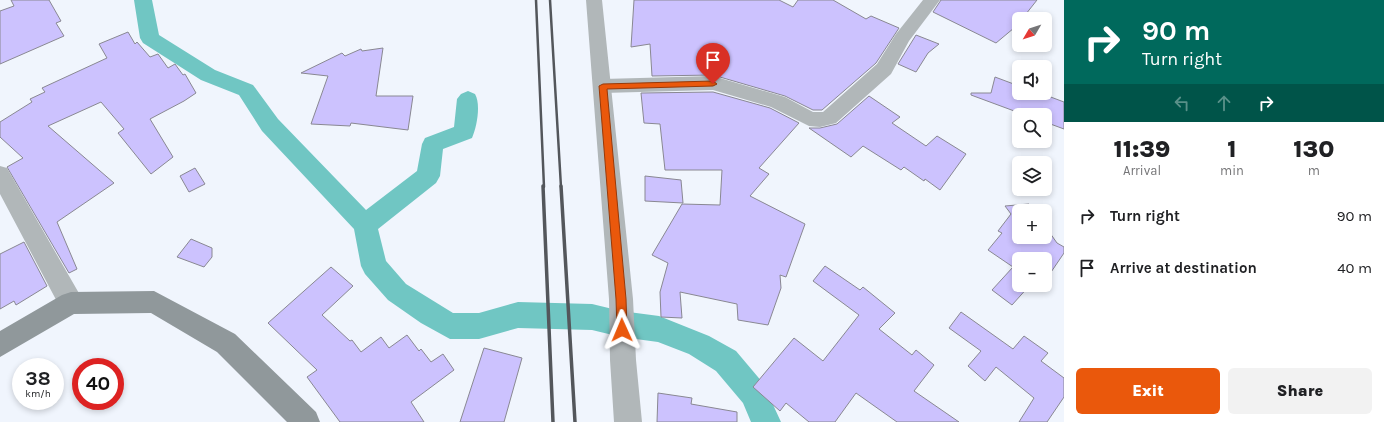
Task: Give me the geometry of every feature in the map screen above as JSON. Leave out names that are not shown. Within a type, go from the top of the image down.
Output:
[{"type":"main road","points":[[0,345],[71,303],[154,302],[226,343],[306,422]]},
{"type":"street","points":[[594,0],[603,86],[621,299],[622,360],[628,422]]},
{"type":"street","points":[[603,86],[713,84],[778,102],[809,119],[820,120],[828,118],[884,69],[902,38],[932,0]]},
{"type":"street","points":[[0,174],[71,303]]},
{"type":"building","points":[[11,0],[49,0],[61,21],[56,23],[64,36],[0,64],[0,11],[14,6]]},
{"type":"building","points":[[634,0],[779,0],[793,7],[798,0],[833,0],[866,19],[871,16],[899,28],[876,63],[822,110],[813,110],[785,96],[713,75],[652,76],[650,44],[631,47]]},
{"type":"building","points":[[941,0],[1037,0],[1028,12],[1012,12],[1012,30],[996,43],[933,12]]},
{"type":"building","points":[[128,32],[135,44],[137,42],[150,57],[158,54],[168,68],[175,64],[183,75],[185,74],[196,93],[150,119],[173,157],[151,174],[118,133],[124,129],[101,102],[48,126],[114,183],[57,222],[77,269],[69,273],[7,167],[23,158],[0,137],[0,122],[32,102],[30,99],[45,92],[42,88],[107,58],[99,44]]},
{"type":"building","points":[[916,35],[939,44],[928,53],[916,72],[898,64]]},
{"type":"building","points":[[383,48],[376,96],[413,96],[408,130],[351,123],[350,126],[311,124],[328,76],[301,73],[342,53],[345,56],[361,49],[362,51]]},
{"type":"building","points":[[995,77],[1012,83],[1012,100],[1052,100],[1052,98],[1064,102],[1064,129],[1052,125],[1052,108],[1012,108],[1012,110],[971,95],[971,93],[991,93]]},
{"type":"building","points":[[713,92],[770,108],[799,123],[759,168],[769,174],[750,196],[805,224],[786,277],[780,275],[781,288],[768,325],[738,320],[737,304],[680,292],[682,318],[661,317],[660,292],[668,263],[652,255],[682,204],[720,205],[722,170],[665,170],[660,124],[644,123],[641,93]]},
{"type":"building","points":[[869,96],[900,117],[892,123],[926,146],[937,136],[966,154],[940,190],[904,167],[901,170],[863,146],[851,157],[809,128],[820,128],[837,124]]},
{"type":"building","points":[[195,168],[205,184],[189,192],[180,176]]},
{"type":"building","points":[[645,176],[681,180],[683,203],[645,201]]},
{"type":"building","points":[[1012,205],[1012,244],[1052,244],[1052,236],[1057,243],[1064,247],[1064,253],[1052,271],[1052,252],[1012,252],[1012,266],[988,250],[1002,233],[998,231],[1011,214],[1005,206]]},
{"type":"building","points":[[191,239],[212,248],[212,257],[204,267],[177,257]]},
{"type":"building","points":[[24,242],[47,286],[16,305],[14,301],[0,309],[0,254]]},
{"type":"building","points":[[825,266],[860,290],[863,287],[895,313],[879,329],[912,355],[916,350],[934,365],[914,391],[959,422],[897,422],[856,393],[835,422],[809,422],[786,403],[780,411],[753,387],[794,338],[823,361],[859,315],[813,281]]},
{"type":"building","points":[[331,267],[353,286],[322,315],[350,341],[352,340],[361,352],[381,337],[389,348],[407,335],[419,351],[421,349],[431,362],[443,354],[454,370],[411,402],[424,422],[340,422],[307,377],[317,370],[268,323]]},
{"type":"building","points":[[1012,268],[1012,292],[1024,292],[1012,305],[992,290]]},
{"type":"building","points":[[961,312],[1013,349],[1024,336],[1048,353],[1041,361],[1064,378],[1064,397],[1047,422],[1019,422],[1034,398],[996,367],[985,381],[968,366],[981,351],[949,328]]},
{"type":"building","points":[[484,348],[522,358],[504,422],[460,422]]},
{"type":"building","points":[[658,393],[692,398],[691,404],[737,412],[737,422],[657,422]]},
{"type":"waterway","points":[[143,0],[150,38],[208,75],[246,90],[270,125],[365,225]]},
{"type":"waterway","points":[[365,225],[428,176],[433,144],[464,132],[468,99]]},
{"type":"waterway","points":[[365,225],[374,266],[397,292],[450,326],[479,326],[518,315],[592,317],[621,324],[659,329],[699,345],[726,361],[753,393],[766,422]]},
{"type":"railway","points":[[536,0],[544,187]]},
{"type":"railway","points":[[550,0],[561,187]]},
{"type":"railway","points":[[543,186],[553,422]]},
{"type":"railway","points":[[561,186],[575,422]]},
{"type":"route","points":[[622,330],[621,299],[603,86],[713,84]]}]
